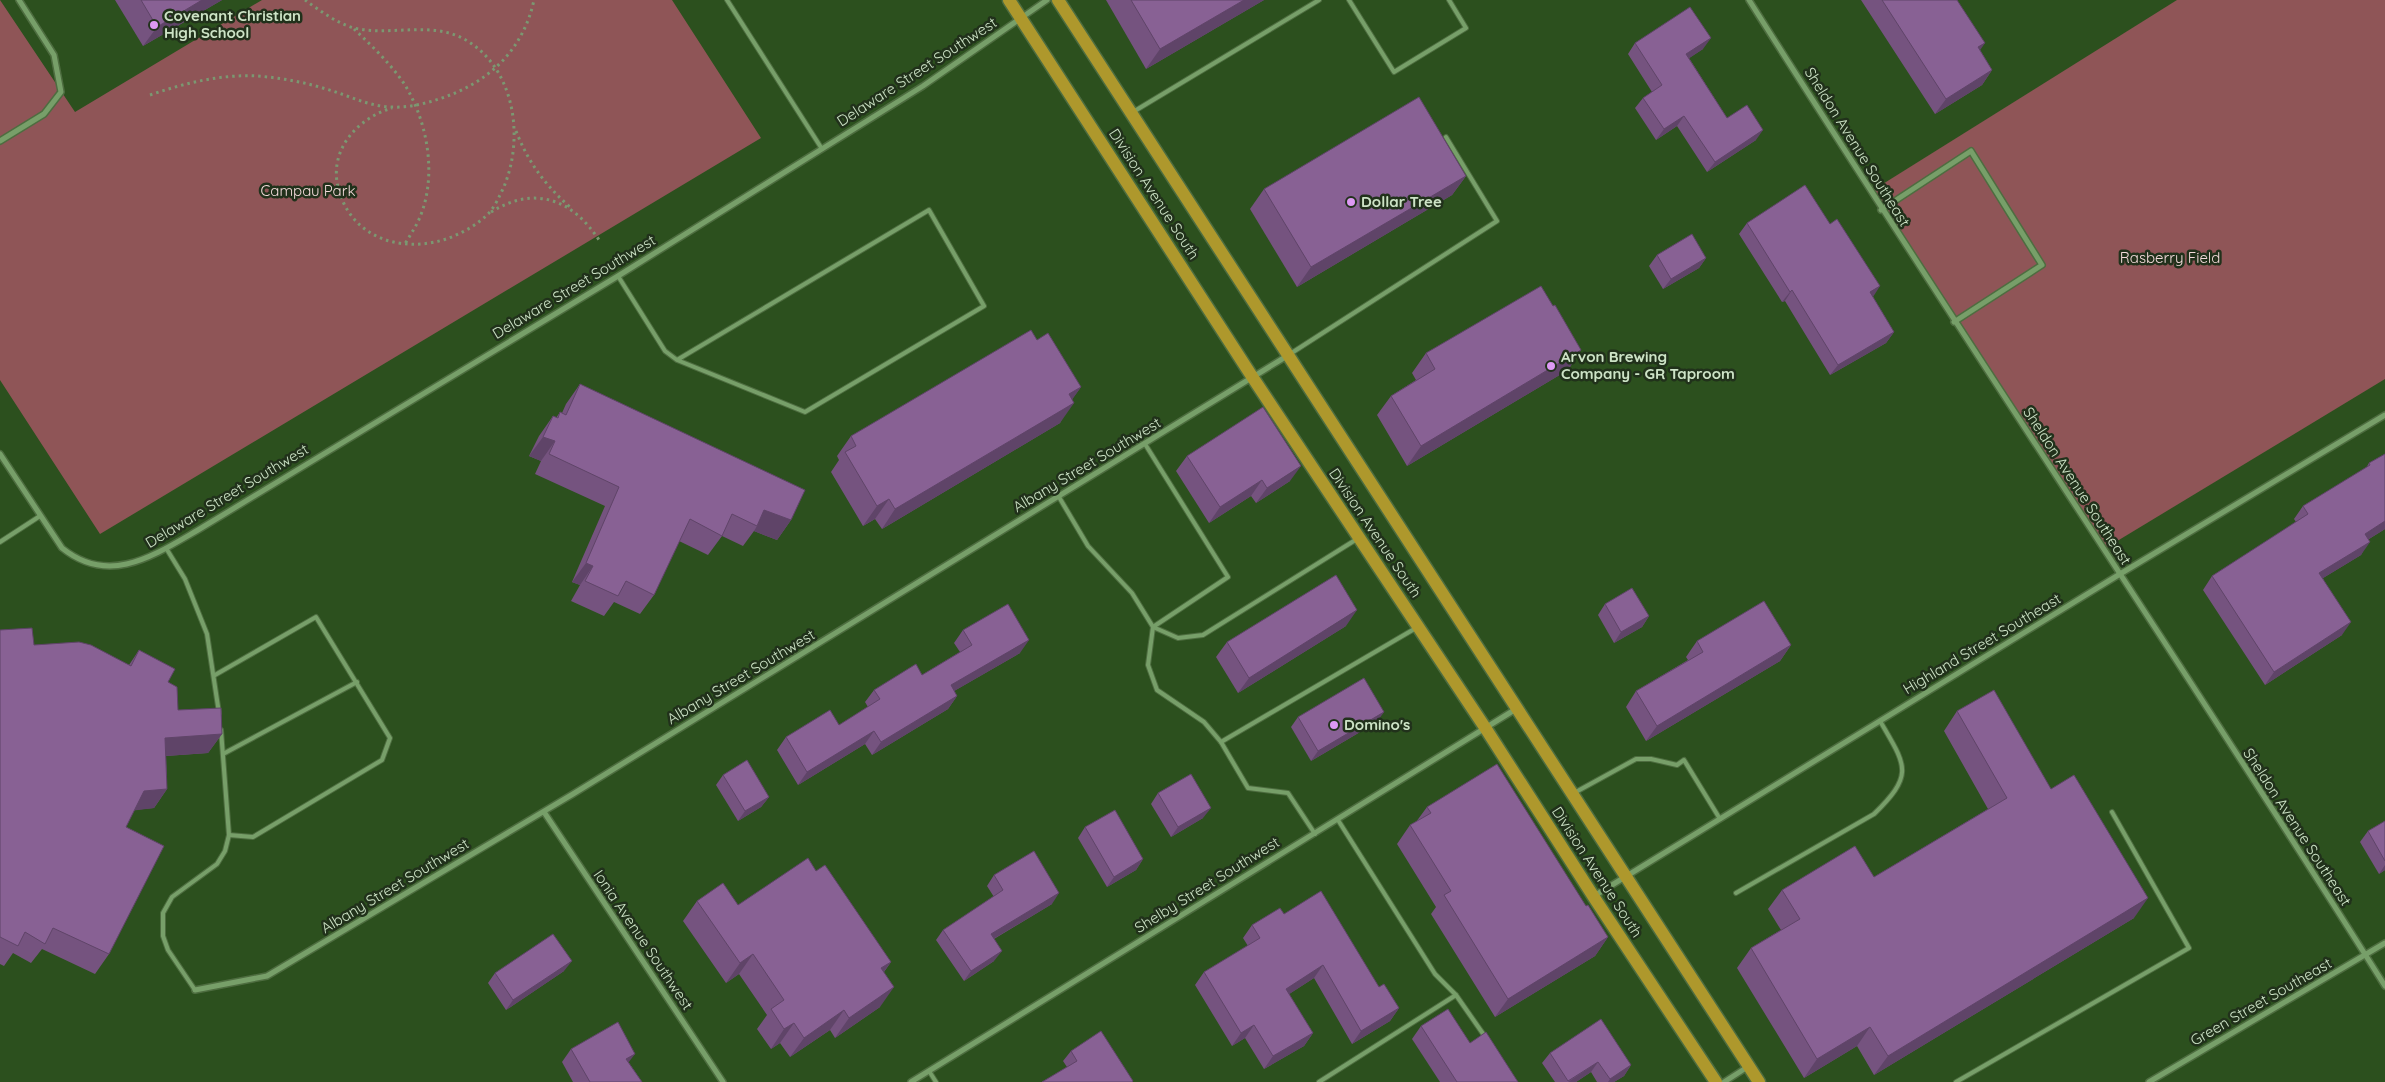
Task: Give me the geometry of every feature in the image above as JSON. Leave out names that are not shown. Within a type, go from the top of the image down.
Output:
[{"type":"main road","name":"Division Avenue South","points":[[1009,0],[1253,378],[1486,729],[1593,897],[1716,1082]]},
{"type":"main road","name":"Division Avenue South","points":[[1058,0],[1516,709],[1760,1082]]},
{"type":"street","points":[[0,142],[44,114],[61,92],[54,55],[19,0]]},
{"type":"street","name":"Delaware Street Southwest","points":[[0,454],[62,548],[76,559],[100,566],[123,566],[141,561],[166,548],[618,276],[923,86],[1047,0]]},
{"type":"street","name":"Sheldon Avenue Southeast","points":[[1749,0],[1954,322],[2120,574],[2385,986]]},
{"type":"street","points":[[1882,210],[1971,151],[2042,265],[1954,322]]},
{"type":"street","name":"Albany Street Southwest","points":[[195,990],[267,976],[544,812],[1288,356]]},
{"type":"street","name":"Highland Street Southeast","points":[[1593,897],[2120,574],[2385,415]]},
{"type":"street","name":"Shelby Street Southwest","points":[[911,1082],[1516,709]]},
{"type":"street","name":"Ionia Avenue Southwest","points":[[544,812],[722,1082]]},
{"type":"street","name":"Green Street Southeast","points":[[2149,1082],[2385,943]]},
{"type":"street","points":[[1724,1082],[1749,1066]]},
{"type":"lane","points":[[726,0],[822,149]]},
{"type":"lane","points":[[1132,113],[1318,0]]},
{"type":"lane","points":[[1349,0],[1394,72],[1466,28],[1449,0]]},
{"type":"lane","points":[[1288,356],[1497,221],[1446,137]]},
{"type":"lane","points":[[618,276],[665,351],[677,360],[805,412],[984,306],[929,210],[677,360]]},
{"type":"lane","points":[[1145,444],[1228,577],[1153,627],[1148,664],[1157,690],[1204,722],[1221,742],[1248,788],[1288,793],[1314,834]]},
{"type":"lane","points":[[1059,497],[1088,546],[1132,593],[1153,627],[1178,638],[1203,635],[1359,538]]},
{"type":"lane","points":[[0,542],[40,516]]},
{"type":"lane","points":[[166,548],[185,579],[207,634],[215,675],[219,714]]},
{"type":"lane","points":[[215,675],[316,617],[390,738],[382,760],[253,837],[229,835]]},
{"type":"lane","points":[[1221,742],[1418,626]]},
{"type":"lane","points":[[223,754],[357,682]]},
{"type":"lane","points":[[1736,893],[1874,814],[1893,796],[1904,776],[1901,757],[1880,721]]},
{"type":"lane","points":[[195,990],[168,950],[163,936],[163,913],[172,897],[217,864],[225,851],[229,835],[220,724]]},
{"type":"lane","points":[[1572,794],[1636,760],[1651,759],[1677,765],[1684,760],[1720,819]]},
{"type":"lane","points":[[1956,1082],[2189,948],[2112,812]]},
{"type":"lane","points":[[1338,820],[1435,974],[1456,995],[1488,1042]]},
{"type":"lane","points":[[1319,1082],[1456,995]]},
{"type":"lane","points":[[929,1071],[936,1082]]},
{"type":"path","points":[[305,0],[353,28],[396,73],[415,106],[425,134],[428,173],[420,217],[405,244]]},
{"type":"path","points":[[534,0],[529,19],[521,36],[510,52],[495,69],[472,86],[458,93],[415,106],[392,108],[373,115],[353,130],[338,160],[338,185],[346,208],[365,230],[385,240],[405,244],[429,243],[454,236],[514,200],[528,198],[548,200],[573,210]]},
{"type":"path","points":[[353,28],[386,30],[428,29],[448,32],[480,49],[495,69],[509,98],[516,131],[527,156],[537,172],[554,192],[573,210],[599,240]]},
{"type":"path","points":[[150,95],[202,80],[258,76],[308,84],[356,100],[392,108]]},
{"type":"path","points":[[489,214],[509,174],[516,131]]},
{"type":"green space","name":"Campau Park","points":[[0,0],[75,112],[262,0],[672,0],[761,138],[100,534],[0,380]]},
{"type":"green space","name":"Rasberry Field","points":[[2177,0],[2385,0],[2385,379],[2104,549],[1870,192]]},
{"type":"building","points":[[141,0],[202,0],[157,27]]},
{"type":"building","points":[[1131,0],[1244,0],[1160,49]]},
{"type":"building","points":[[1882,0],[1957,0],[1985,43],[1978,47],[1992,70],[1946,99]]},
{"type":"building","points":[[1690,7],[1711,38],[1686,54],[1727,118],[1747,105],[1763,130],[1715,162],[1684,116],[1664,129],[1643,98],[1662,85],[1635,43]]},
{"type":"building","name":"Dollar Tree","points":[[1419,97],[1466,176],[1311,267],[1264,189]]},
{"type":"building","points":[[1805,185],[1830,224],[1837,219],[1880,286],[1870,292],[1894,332],[1838,365],[1792,290],[1790,292],[1747,223]]},
{"type":"building","points":[[1692,234],[1706,258],[1671,279],[1657,255]]},
{"type":"building","points":[[1541,286],[1553,306],[1555,305],[1581,350],[1421,446],[1391,396],[1435,369],[1426,353]]},
{"type":"building","points":[[1031,330],[1037,340],[1048,333],[1081,387],[1069,394],[1074,403],[895,509],[889,499],[877,506],[845,452],[856,446],[851,436]]},
{"type":"building","points":[[580,384],[805,490],[791,520],[764,510],[757,526],[732,514],[722,536],[690,519],[654,595],[626,581],[618,596],[585,581],[593,566],[586,563],[619,487],[549,454],[555,441],[543,437],[553,416],[558,418],[560,412],[566,415]]},
{"type":"building","points":[[1263,407],[1301,466],[1267,488],[1262,480],[1220,507],[1187,456]]},
{"type":"building","points":[[2385,454],[2385,521],[2365,534],[2370,542],[2319,573],[2351,622],[2274,672],[2212,576],[2308,514],[2303,506]]},
{"type":"building","points":[[1336,575],[1357,610],[1249,678],[1227,642]]},
{"type":"building","points":[[1632,588],[1649,616],[1621,632],[1605,604]]},
{"type":"building","points":[[1764,601],[1791,645],[1657,726],[1636,691],[1703,652],[1697,641]]},
{"type":"building","points":[[1008,604],[1029,640],[951,685],[957,696],[881,742],[874,731],[807,772],[786,737],[830,710],[839,725],[880,699],[874,690],[916,664],[922,675],[972,645],[963,630]]},
{"type":"building","points":[[32,628],[34,645],[79,642],[91,645],[131,666],[139,650],[175,669],[168,682],[177,687],[178,710],[221,708],[222,734],[165,738],[167,789],[144,791],[126,827],[164,846],[109,954],[53,928],[45,944],[25,932],[18,946],[0,937],[0,630]]},
{"type":"building","name":"Domino's","points":[[1364,678],[1384,712],[1318,751],[1298,717]]},
{"type":"building","points":[[1994,690],[2051,789],[2074,775],[2148,898],[1888,1056],[1870,1027],[1817,1059],[1751,948],[1800,919],[1782,890],[1855,846],[1874,877],[2007,798],[1957,711]]},
{"type":"building","points":[[747,760],[769,797],[745,811],[723,775]]},
{"type":"building","points":[[1497,764],[1586,906],[1588,905],[1608,937],[1508,999],[1444,895],[1451,891],[1410,825],[1431,813],[1427,807]]},
{"type":"building","points":[[1191,774],[1211,808],[1178,827],[1158,793]]},
{"type":"building","points":[[1115,810],[1143,859],[1114,877],[1085,827]]},
{"type":"building","points":[[2385,821],[2385,861],[2368,831]]},
{"type":"building","points":[[1034,851],[1059,893],[991,934],[1002,951],[971,971],[943,930],[1003,890],[994,875]]},
{"type":"building","points":[[808,858],[816,871],[825,865],[891,962],[881,968],[894,987],[849,1018],[844,1010],[804,1038],[794,1023],[784,1029],[771,1009],[784,1000],[753,954],[740,963],[697,901],[723,883],[738,905]]},
{"type":"building","points":[[1321,891],[1379,987],[1384,984],[1399,1008],[1361,1031],[1323,965],[1286,989],[1313,1033],[1273,1056],[1254,1025],[1241,1033],[1204,972],[1260,938],[1252,925],[1280,908],[1284,914]]},
{"type":"building","points":[[553,934],[572,961],[513,1000],[495,973]]},
{"type":"building","points":[[1448,1009],[1470,1043],[1486,1032],[1518,1082],[1457,1082],[1421,1026]]},
{"type":"building","points":[[1601,1019],[1631,1065],[1610,1079],[1598,1062],[1568,1081],[1550,1053]]},
{"type":"building","points":[[618,1022],[635,1054],[626,1059],[642,1082],[590,1082],[571,1049]]},
{"type":"building","points":[[1101,1031],[1132,1082],[1042,1082],[1077,1061],[1071,1051]]},
{"type":"place","name":"Covenant Christian High School","points":[[154,25]]},
{"type":"place","name":"Dollar Tree","points":[[1351,202]]},
{"type":"place","name":"Arvon Brewing Company - GR Taproom","points":[[1551,366]]},
{"type":"place","name":"Domino's","points":[[1334,725]]}]
